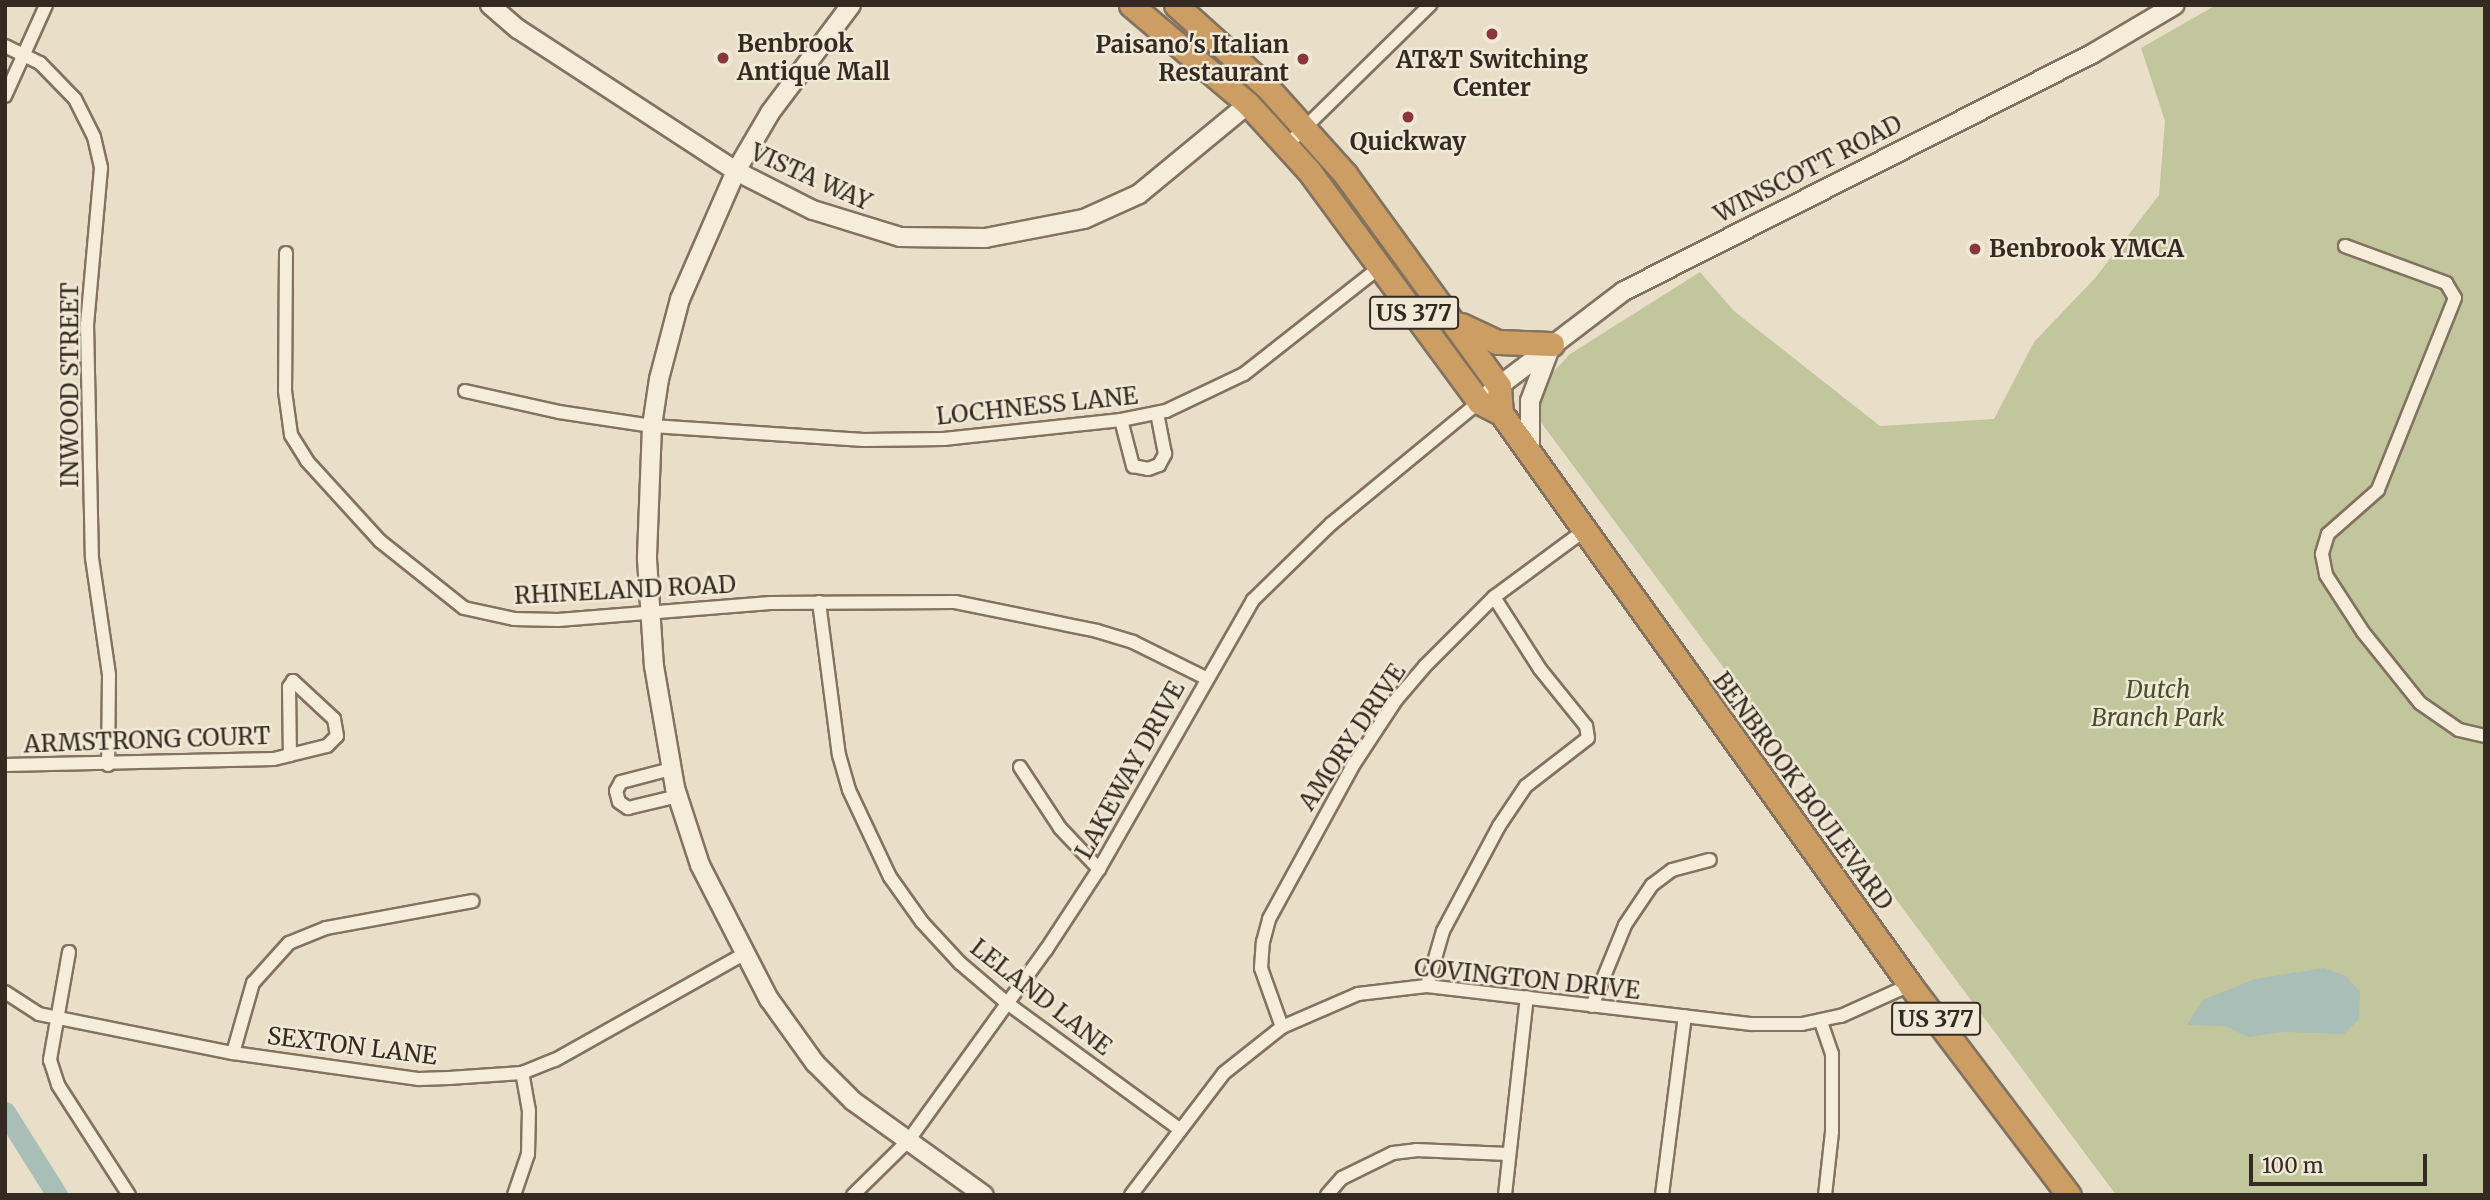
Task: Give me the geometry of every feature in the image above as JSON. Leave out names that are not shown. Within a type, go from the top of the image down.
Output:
[{"type":"highway","name":"BENBROOK BOULEVARD","points":[[1131,5],[1248,104],[1286,146],[1381,266],[1479,402],[1501,413],[1910,985],[2069,1195]]},
{"type":"highway","name":"US 377","points":[[1176,5],[1268,87],[1345,173],[1457,323],[1499,386],[1501,413]]},
{"type":"highway","points":[[1457,323],[1497,342],[1552,344]]},
{"type":"street","points":[[5,96],[46,5]]},
{"type":"street","name":"VISTA WAY","points":[[490,5],[517,29],[736,171],[813,209],[878,232],[930,240],[1010,235],[1084,219],[1139,194],[1248,104]]},
{"type":"street","points":[[851,5],[770,113],[736,171],[680,299],[659,379],[652,426],[647,559],[657,693],[671,769],[700,865],[769,999],[815,1063],[853,1101],[984,1195]]},
{"type":"street","points":[[1286,146],[1430,5]]},
{"type":"street","name":"WINSCOTT ROAD","points":[[1479,402],[1624,291],[2092,54],[2175,5]]},
{"type":"street","name":"INWOOD STREET","points":[[5,46],[40,63],[75,99],[94,137],[102,168],[87,324],[92,558],[108,675],[107,765]]},
{"type":"street","points":[[2345,246],[2446,283],[2455,298],[2378,490],[2328,534],[2322,554],[2326,575],[2362,632],[2420,702],[2459,730],[2485,736]]},
{"type":"street","name":"RHINELAND ROAD","points":[[286,253],[285,391],[291,435],[307,461],[401,561],[448,599],[485,615],[558,620],[819,602],[955,602],[1121,639],[1206,678]]},
{"type":"street","name":"LOCHNESS LANE","points":[[465,391],[559,412],[652,426],[878,440],[944,439],[1121,419],[1157,413],[1244,374],[1381,266]]},
{"type":"street","points":[[1530,453],[1530,401],[1552,344]]},
{"type":"street","name":"LAKEWAY DRIVE","points":[[853,1195],[908,1141],[1099,869],[1236,623],[1268,582],[1399,465],[1479,402]]},
{"type":"street","points":[[1121,419],[1133,466],[1148,469],[1160,466],[1165,454],[1157,413]]},
{"type":"street","name":"AMORY DRIVE","points":[[1282,1027],[1261,968],[1269,919],[1315,831],[1396,700],[1494,597],[1585,530]]},
{"type":"street","points":[[1427,986],[1448,920],[1499,826],[1534,779],[1588,738],[1586,726],[1540,669],[1494,597]]},
{"type":"street","name":"LELAND LANE","points":[[819,602],[839,754],[861,818],[890,877],[922,922],[1007,1003],[1178,1128]]},
{"type":"street","name":"ARMSTRONG COURT","points":[[5,765],[107,765],[290,755],[327,746],[337,736],[338,727],[293,681],[288,701],[290,755]]},
{"type":"street","points":[[1020,767],[1060,828],[1099,869]]},
{"type":"street","points":[[671,769],[621,782],[616,791],[619,802],[628,808],[678,796]]},
{"type":"street","points":[[1592,1006],[1625,925],[1651,884],[1672,870],[1710,860]]},
{"type":"street","points":[[233,1053],[253,983],[289,943],[326,928],[473,901]]},
{"type":"street","points":[[69,952],[50,1060],[58,1085],[129,1195]]},
{"type":"street","name":"SEXTON LANE","points":[[5,992],[39,1014],[56,1018],[233,1053],[419,1079],[522,1073],[555,1060],[744,954]]},
{"type":"street","name":"COVINGTON DRIVE","points":[[1131,1195],[1178,1128],[1224,1073],[1282,1027],[1358,994],[1427,986],[1752,1024],[1821,1022],[1910,985]]},
{"type":"street","points":[[1505,1195],[1527,997]]},
{"type":"street","points":[[1661,1195],[1685,1016]]},
{"type":"street","points":[[1821,1022],[1832,1054],[1832,1132],[1825,1195]]},
{"type":"street","points":[[514,1195],[528,1154],[529,1111],[522,1073]]},
{"type":"street","points":[[1327,1195],[1342,1178],[1393,1153],[1416,1150],[1508,1154]]},
{"type":"green space","name":"Dutch Branch Park","points":[[2216,5],[2485,5],[2485,1195],[2116,1195],[1531,409],[1540,386],[1570,354],[1700,272],[1734,311],[1880,426],[1994,419],[2034,342],[2096,277],[2159,195],[2165,121],[2141,48]]},
{"type":"water","points":[[2324,968],[2346,976],[2360,992],[2359,1019],[2344,1034],[2283,1032],[2248,1037],[2225,1026],[2187,1025],[2203,1000],[2255,979]]},
{"type":"waterway","points":[[5,1112],[57,1195]]},
{"type":"place","name":"AT&T Switching Center","points":[[1492,34]]},
{"type":"place","name":"Benbrook Antique Mall","points":[[723,58]]},
{"type":"place","name":"Paisano's Italian Restaurant","points":[[1303,59]]},
{"type":"place","name":"Quickway","points":[[1408,117]]},
{"type":"place","name":"Benbrook YMCA","points":[[1975,249]]}]
